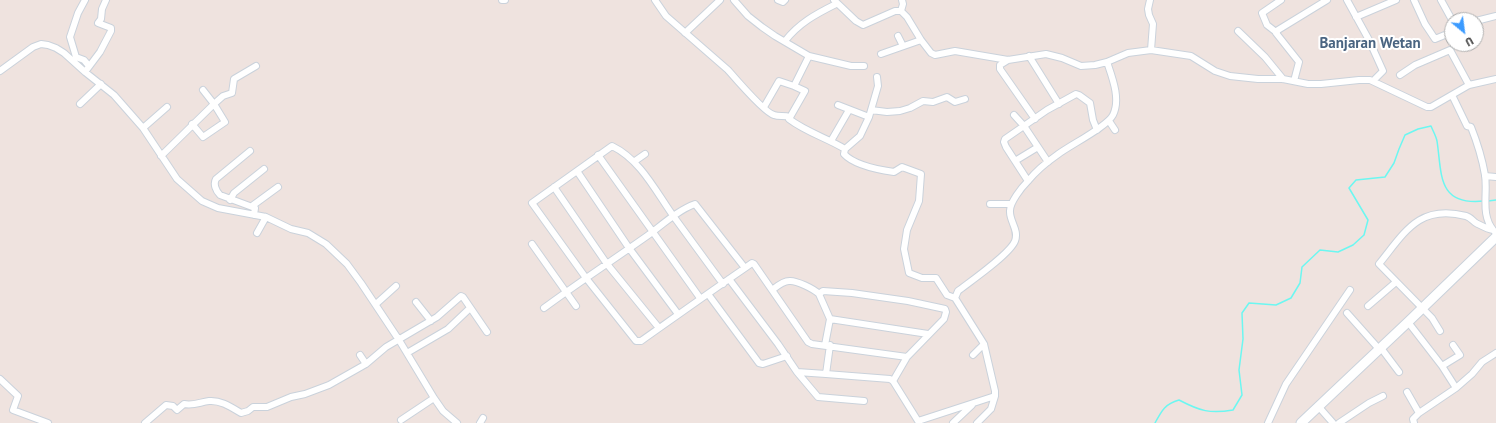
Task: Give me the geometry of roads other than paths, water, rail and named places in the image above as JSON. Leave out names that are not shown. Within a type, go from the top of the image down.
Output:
[{"type":"street","points":[[85,0],[78,13],[70,36],[76,57],[84,60],[89,66]]},
{"type":"street","points":[[85,72],[100,52],[111,31],[109,26],[98,23],[101,19],[102,9],[106,0]]},
{"type":"street","points":[[655,0],[666,16],[728,70],[735,79],[773,115],[785,115],[790,117],[791,120],[810,132],[845,149]]},
{"type":"street","points":[[685,32],[720,0]]},
{"type":"street","points":[[734,0],[751,18],[775,36],[809,56],[851,66],[864,66]]},
{"type":"street","points":[[778,0],[783,2],[785,0]]},
{"type":"street","points":[[901,11],[903,4],[902,0]]},
{"type":"street","points":[[1150,0],[1148,9],[1153,24],[1151,50]]},
{"type":"street","points":[[1281,0],[1262,13],[1267,25],[1276,32],[1299,62],[1294,81]]},
{"type":"street","points":[[1276,32],[1327,0]]},
{"type":"street","points":[[1347,0],[1383,71],[1373,81]]},
{"type":"street","points":[[1356,17],[1396,0]]},
{"type":"street","points":[[1414,0],[1425,24],[1435,39],[1444,35]]},
{"type":"street","points":[[1441,0],[1448,12]]},
{"type":"street","points":[[785,41],[799,26],[835,2],[856,21],[863,25],[895,11],[901,11],[915,27],[921,40],[931,53],[935,55],[955,51],[1008,60],[1029,56],[1050,55],[1081,66],[1107,62],[1128,52],[1151,50],[1191,56],[1215,71],[1230,76],[1258,79],[1283,79],[1308,84],[1359,80],[1373,81],[1427,107],[1431,107],[1469,85],[1496,79]]},
{"type":"street","points":[[1484,19],[1496,16]]},
{"type":"street","points":[[1238,31],[1265,57],[1283,79]]},
{"type":"street","points":[[898,36],[903,46]]},
{"type":"street","points":[[881,54],[921,40]]},
{"type":"street","points":[[0,71],[33,47],[40,44],[48,44],[64,53],[85,72],[128,105],[177,179],[202,201],[218,208],[266,217],[291,229],[308,233],[326,244],[347,264],[376,304],[434,398],[443,411],[457,423]]},
{"type":"street","points":[[1400,75],[1415,65],[1450,50],[1469,85]]},
{"type":"street","points":[[794,86],[809,56]]},
{"type":"street","points":[[1029,56],[1059,104]]},
{"type":"street","points":[[1008,60],[1000,65],[1000,69],[1035,119]]},
{"type":"street","points":[[953,298],[958,291],[1010,249],[1015,240],[1015,227],[1010,211],[1011,204],[1028,181],[1048,162],[1109,121],[1114,113],[1116,105],[1114,87],[1107,62]]},
{"type":"street","points":[[161,156],[192,124],[223,96],[232,93],[234,80],[256,66]]},
{"type":"street","points":[[845,149],[860,136],[869,117],[878,86],[877,77]]},
{"type":"street","points":[[764,107],[780,81],[794,86],[805,92],[790,117]]},
{"type":"street","points":[[80,104],[101,84]]},
{"type":"street","points":[[192,124],[203,137],[224,123],[225,120],[203,90]]},
{"type":"street","points":[[1028,181],[1006,147],[1005,140],[1024,126],[1075,95],[1079,95],[1091,105],[1092,120],[1096,130]]},
{"type":"street","points":[[1452,95],[1467,126],[1471,127],[1478,145],[1485,176],[1486,218],[1495,233]]},
{"type":"street","points":[[871,110],[887,112],[900,110],[910,108],[923,101],[933,102],[947,96],[956,102],[965,99]]},
{"type":"street","points":[[838,105],[869,117]]},
{"type":"street","points":[[143,128],[167,107]]},
{"type":"street","points":[[831,141],[849,110]]},
{"type":"street","points":[[1014,116],[1024,126],[1048,162]]},
{"type":"street","points":[[1109,121],[1115,130]]},
{"type":"street","points":[[723,284],[635,161],[612,146],[532,203],[586,278],[636,341],[641,341],[700,298],[723,284],[752,263],[808,342],[812,344],[907,357]]},
{"type":"street","points":[[1015,160],[1038,147]]},
{"type":"street","points":[[845,149],[846,156],[872,167],[894,172],[902,167],[921,174],[920,197],[907,230],[904,253],[908,271],[922,278],[935,277],[947,295],[953,298],[984,344],[993,380],[995,396],[991,409],[977,423]]},
{"type":"street","points":[[250,151],[215,181],[217,191],[220,196],[252,206],[256,210],[254,215]]},
{"type":"street","points":[[635,161],[645,154]]},
{"type":"street","points":[[598,155],[700,298]]},
{"type":"street","points":[[230,200],[234,192],[264,169]]},
{"type":"street","points":[[577,171],[629,248],[678,314]]},
{"type":"street","points":[[1485,176],[1496,176]]},
{"type":"street","points":[[252,206],[278,187]]},
{"type":"street","points":[[554,187],[607,264],[659,328]]},
{"type":"street","points":[[544,308],[674,216],[692,205],[697,204],[745,268]]},
{"type":"street","points":[[990,204],[1011,204]]},
{"type":"street","points":[[1440,331],[1432,318],[1379,264],[1402,235],[1421,218],[1443,214],[1468,216],[1486,229],[1495,233]]},
{"type":"street","points":[[257,234],[266,217]]},
{"type":"street","points":[[1301,423],[1422,309],[1495,233]]},
{"type":"street","points":[[532,244],[576,306]]},
{"type":"street","points":[[729,279],[787,356],[797,372],[818,397],[864,401]]},
{"type":"street","points":[[772,290],[790,280],[815,290],[819,294],[830,319],[826,374]]},
{"type":"street","points":[[1368,306],[1396,282]]},
{"type":"street","points":[[376,304],[396,286]]},
{"type":"street","points":[[1268,423],[1286,384],[1350,290]]},
{"type":"street","points":[[819,294],[823,291],[852,293],[945,309],[946,312],[944,319],[907,357],[893,381]]},
{"type":"street","points":[[708,294],[759,363],[763,364],[787,356]]},
{"type":"street","points":[[145,423],[166,405],[174,406],[177,410],[184,404],[191,406],[209,401],[230,406],[241,413],[249,411],[254,407],[266,407],[329,385],[366,364],[386,348],[431,321],[462,296],[487,332]]},
{"type":"street","points":[[416,302],[431,321]]},
{"type":"street","points":[[407,353],[448,328],[468,310]]},
{"type":"street","points":[[1347,313],[1380,348],[1399,372]]},
{"type":"street","points":[[830,319],[928,334]]},
{"type":"street","points":[[1408,322],[1442,366],[1456,388]]},
{"type":"street","points":[[972,355],[984,344]]},
{"type":"street","points":[[1442,366],[1460,355],[1453,345]]},
{"type":"street","points":[[1414,423],[1412,420],[1419,413],[1456,388],[1472,374],[1482,362],[1496,353]]},
{"type":"street","points":[[360,355],[366,364]]},
{"type":"street","points":[[797,372],[888,379],[893,381],[918,421],[995,396]]},
{"type":"street","points":[[0,379],[18,395],[13,410],[48,423]]},
{"type":"street","points":[[1406,392],[1419,413]]},
{"type":"street","points":[[1339,423],[1369,403],[1383,396]]},
{"type":"street","points":[[401,420],[434,398]]},
{"type":"street","points":[[953,423],[973,404]]},
{"type":"street","points":[[1318,406],[1333,423]]},
{"type":"waterway","points":[[1155,423],[1164,408],[1170,403],[1179,400],[1205,411],[1218,412],[1233,410],[1242,395],[1239,370],[1243,339],[1242,313],[1249,303],[1276,305],[1291,298],[1300,283],[1302,267],[1320,250],[1338,252],[1353,245],[1364,235],[1368,220],[1349,188],[1356,180],[1385,177],[1394,163],[1405,135],[1418,129],[1431,126],[1437,141],[1442,176],[1450,193],[1458,198],[1469,201],[1484,201]]},
{"type":"waterway","points":[[1488,201],[1496,200]]},
{"type":"district","name":"Banjaran Wetan","points":[[1370,44]]}]
